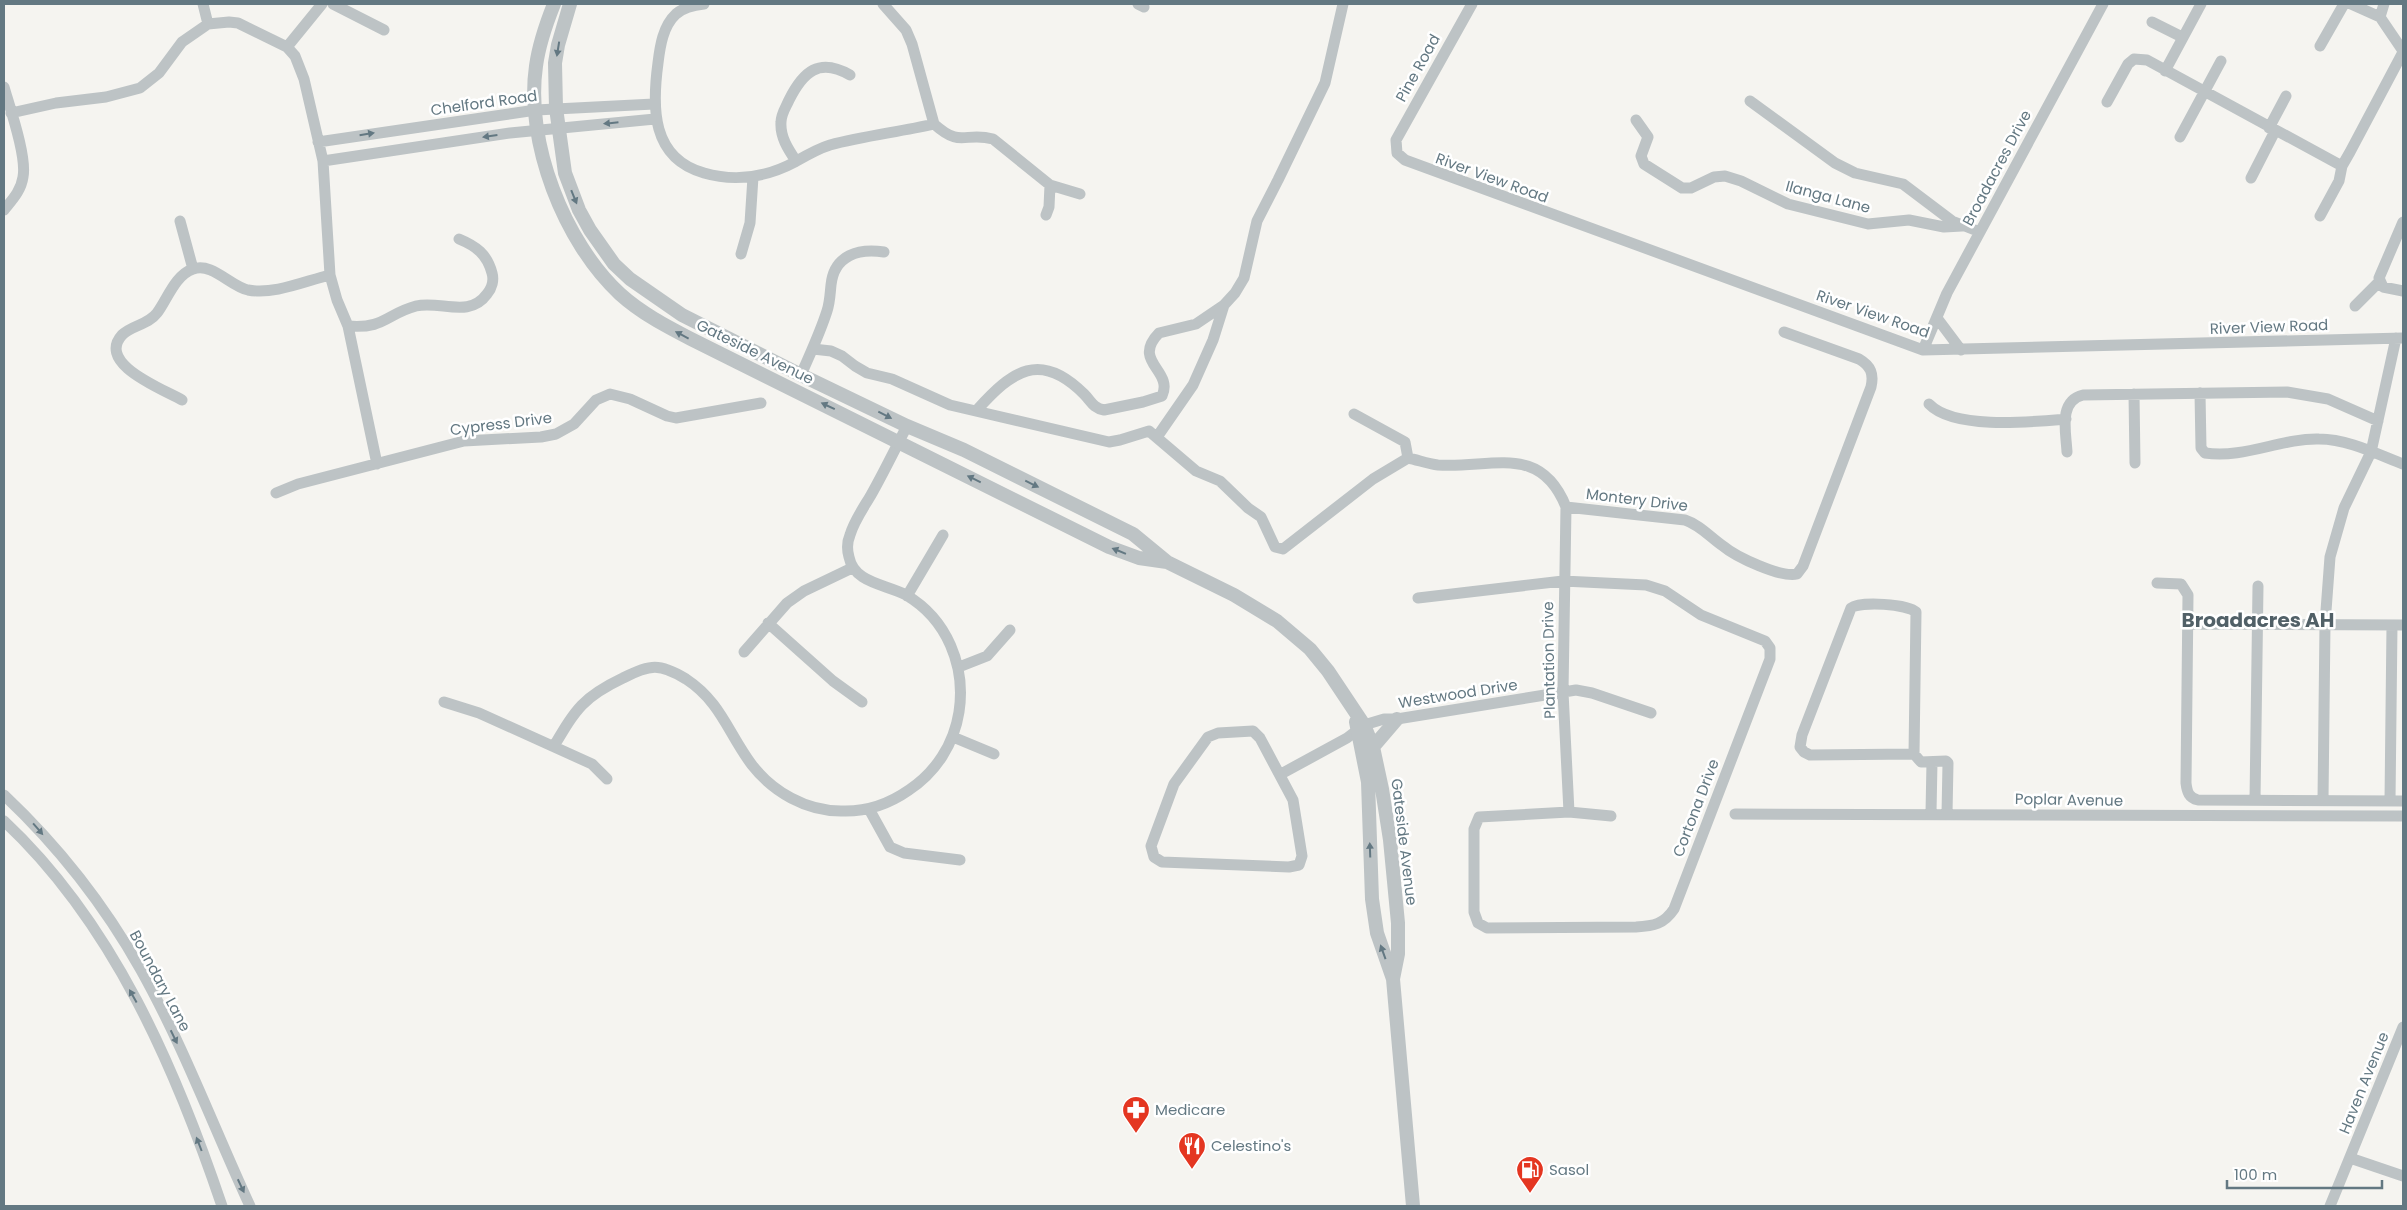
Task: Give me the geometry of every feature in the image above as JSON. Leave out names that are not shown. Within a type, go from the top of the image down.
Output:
[{"type":"street","points":[[203,4],[208,24]]},
{"type":"street","points":[[288,47],[322,4]]},
{"type":"street","points":[[333,4],[384,30]]},
{"type":"street","name":"Gateside Avenue","points":[[554,4],[541,42],[536,67],[536,110],[550,180],[561,212],[591,262],[621,294],[660,323],[1110,547],[1140,558],[1167,562]]},
{"type":"street","name":"Gateside Avenue","points":[[570,4],[558,45],[556,64],[556,108],[565,172],[579,210],[590,230],[614,264],[647,293],[682,315],[801,375],[907,426],[964,450],[1118,526],[1147,543],[1167,562],[1242,599],[1294,635],[1310,649],[1343,691],[1373,747],[1382,789],[1396,897],[1398,954],[1393,979]]},
{"type":"street","points":[[704,4],[681,10],[668,24],[660,49],[654,104],[655,118],[664,143],[681,162],[704,173],[753,178],[776,171],[812,152],[834,144],[934,124]]},
{"type":"street","points":[[883,4],[906,30],[912,44],[934,124],[954,138],[984,136],[993,139],[1050,185],[1080,194]]},
{"type":"street","points":[[977,410],[996,389],[1012,378],[1038,368],[1053,371],[1070,382],[1098,409],[1104,410],[1153,400],[1162,396],[1164,390],[1163,381],[1149,359],[1149,347],[1153,338],[1159,333],[1196,324],[1224,305],[1235,293],[1244,278],[1257,221],[1270,200],[1272,189],[1325,83],[1343,4]]},
{"type":"street","name":"Pine Road","points":[[1395,148],[1399,133],[1472,4]]},
{"type":"street","name":"Broadacres Drive","points":[[1923,350],[1947,293],[2103,4]]},
{"type":"street","points":[[2165,71],[2201,4]]},
{"type":"street","points":[[2320,46],[2344,4]]},
{"type":"street","points":[[2320,216],[2339,181],[2342,166],[2403,52],[2380,17],[2351,4]]},
{"type":"street","points":[[2380,17],[2384,4]]},
{"type":"street","points":[[11,113],[56,103],[106,97],[140,88],[159,73],[182,42],[208,24],[218,22],[238,23],[288,47],[295,56],[304,79],[323,161],[330,275],[337,300],[348,326],[377,464]]},
{"type":"street","points":[[2152,22],[2182,37]]},
{"type":"street","points":[[2107,102],[2128,64],[2134,59],[2146,60],[2342,166]]},
{"type":"street","points":[[2180,137],[2221,62]]},
{"type":"street","points":[[796,162],[785,143],[781,120],[794,90],[808,72],[816,68],[833,67],[850,75]]},
{"type":"street","points":[[4,87],[23,165],[23,177],[16,196],[4,210]]},
{"type":"street","points":[[2250,178],[2286,96]]},
{"type":"street","name":"Ilanga Lane","points":[[1750,101],[1828,159],[1855,173],[1908,187],[1962,226],[1980,232]]},
{"type":"street","name":"Chelford Road","points":[[318,142],[536,110],[654,104]]},
{"type":"street","points":[[585,108],[586,126]]},
{"type":"street","points":[[323,161],[510,133],[539,132],[655,118]]},
{"type":"street","name":"Ilanga Lane","points":[[1636,120],[1648,137],[1641,156],[1644,164],[1677,186],[1687,189],[1721,176],[1741,181],[1794,207],[1870,224],[1905,220],[1944,226],[1962,226]]},
{"type":"street","name":"River View Road","points":[[1395,148],[1400,157],[1417,166],[1923,350],[2399,338]]},
{"type":"street","points":[[741,254],[750,223],[753,178]]},
{"type":"street","points":[[1046,215],[1050,200],[1050,185]]},
{"type":"street","points":[[180,221],[193,269]]},
{"type":"street","points":[[2403,222],[2380,273],[2380,282],[2388,290],[2403,291]]},
{"type":"street","points":[[348,326],[369,327],[421,305],[461,308],[480,302],[492,287],[489,264],[483,253],[473,245],[459,239]]},
{"type":"street","points":[[801,375],[813,350],[828,309],[831,283],[839,263],[845,256],[868,249],[884,252]]},
{"type":"street","points":[[182,400],[124,368],[116,355],[116,348],[123,335],[154,317],[180,279],[193,269],[201,268],[238,286],[257,291],[270,290],[330,275]]},
{"type":"street","points":[[2355,306],[2380,282]]},
{"type":"street","points":[[1157,437],[1193,385],[1213,340],[1224,305]]},
{"type":"street","points":[[1937,318],[1961,350]]},
{"type":"street","name":"Montery Drive","points":[[1408,458],[1438,465],[1490,461],[1516,464],[1539,472],[1551,480],[1559,489],[1566,506],[1685,520],[1700,527],[1734,554],[1784,575],[1797,574],[1803,566],[1872,387],[1872,377],[1868,365],[1859,359],[1784,332]]},
{"type":"street","points":[[2323,800],[2326,581],[2336,531],[2348,498],[2371,452],[2399,338]]},
{"type":"street","points":[[813,350],[830,351],[842,356],[867,373],[892,379],[950,405],[1109,442],[1149,431],[1196,471],[1220,481],[1232,491],[1248,508],[1261,517],[1275,547],[1283,549],[1373,479],[1408,458],[1404,442],[1354,414]]},
{"type":"street","points":[[2066,452],[2068,404],[2077,397],[2264,391],[2312,395],[2352,408],[2378,421]]},
{"type":"street","points":[[2200,393],[2202,448],[2205,453],[2236,453],[2280,443],[2318,438],[2349,444],[2403,464]]},
{"type":"street","name":"Cypress Drive","points":[[276,493],[298,484],[464,441],[541,437],[556,434],[574,424],[596,400],[610,394],[630,398],[667,416],[676,418],[761,403]]},
{"type":"street","points":[[2134,394],[2136,463]]},
{"type":"street","points":[[1929,404],[1945,415],[1975,421],[2066,419]]},
{"type":"street","points":[[554,746],[579,706],[590,696],[636,671],[648,667],[667,668],[708,696],[752,766],[767,781],[798,803],[829,811],[870,809],[894,799],[918,784],[939,761],[953,737],[961,700],[959,668],[955,653],[945,634],[933,619],[907,596],[858,576],[852,568],[848,556],[850,533],[907,426]]},
{"type":"street","name":"Plantation Drive","points":[[1566,506],[1564,692],[1569,812]]},
{"type":"street","points":[[907,596],[943,535]]},
{"type":"street","points":[[744,652],[787,603],[804,591],[852,568]]},
{"type":"street","name":"Cortona Drive","points":[[1418,598],[1564,582],[1656,587],[1701,615],[1761,638],[1768,644],[1771,653],[1674,909],[1662,923],[1636,927],[1542,928],[1487,928],[1478,923],[1474,912],[1474,829],[1477,819],[1482,816],[1569,812],[1611,816]]},
{"type":"street","points":[[2157,583],[2177,583],[2184,586],[2188,594],[2187,792],[2191,797],[2198,800],[2403,801]]},
{"type":"street","points":[[2255,800],[2258,586]]},
{"type":"street","points":[[1914,754],[1810,755],[1804,752],[1800,746],[1802,735],[1851,608],[1855,606],[1864,604],[1909,608],[1916,612],[1914,754],[1921,762],[1946,761],[1948,763],[1947,814]]},
{"type":"street","points":[[768,623],[833,681],[862,702]]},
{"type":"street","points":[[2188,624],[2258,623],[2398,626],[2390,801]]},
{"type":"street","points":[[959,668],[987,656],[1010,630]]},
{"type":"street","name":"Westwood Drive","points":[[1359,722],[1397,719],[1582,690],[1651,714]]},
{"type":"street","points":[[444,702],[479,713],[554,746],[592,764],[607,779]]},
{"type":"street","points":[[1373,747],[1397,719]]},
{"type":"street","points":[[1281,774],[1347,738],[1359,722]]},
{"type":"street","name":"Gateside Avenue","points":[[1359,722],[1368,782],[1372,899],[1377,933],[1393,979],[1413,1206]]},
{"type":"street","points":[[1253,731],[1260,738],[1281,774],[1293,800],[1302,856],[1299,865],[1290,867],[1162,862],[1154,857],[1151,846],[1174,784],[1208,737],[1218,732],[1253,731]]},
{"type":"street","points":[[953,737],[994,754]]},
{"type":"street","points":[[1931,814],[1932,762]]},
{"type":"street","name":"Boundary Lane","points":[[4,795],[26,817],[78,878],[101,908],[141,970],[180,1050],[250,1206]]},
{"type":"street","points":[[870,809],[890,847],[904,853],[960,860]]},
{"type":"street","name":"Poplar Avenue","points":[[1735,814],[2403,816]]},
{"type":"street","name":"Boundary Lane","points":[[4,820],[36,854],[71,898],[116,964],[164,1057],[222,1206]]},
{"type":"street","name":"Haven Avenue","points":[[2330,1206],[2403,1028]]},
{"type":"street","points":[[2350,1158],[2403,1176]]},
{"type":"place","name":"Medicare","points":[[1136,1134]]},
{"type":"place","name":"Celestino's","points":[[1192,1170]]},
{"type":"place","name":"Sasol","points":[[1530,1194]]},
{"type":"district","name":"Broadacres AH","points":[[2258,620]]}]
